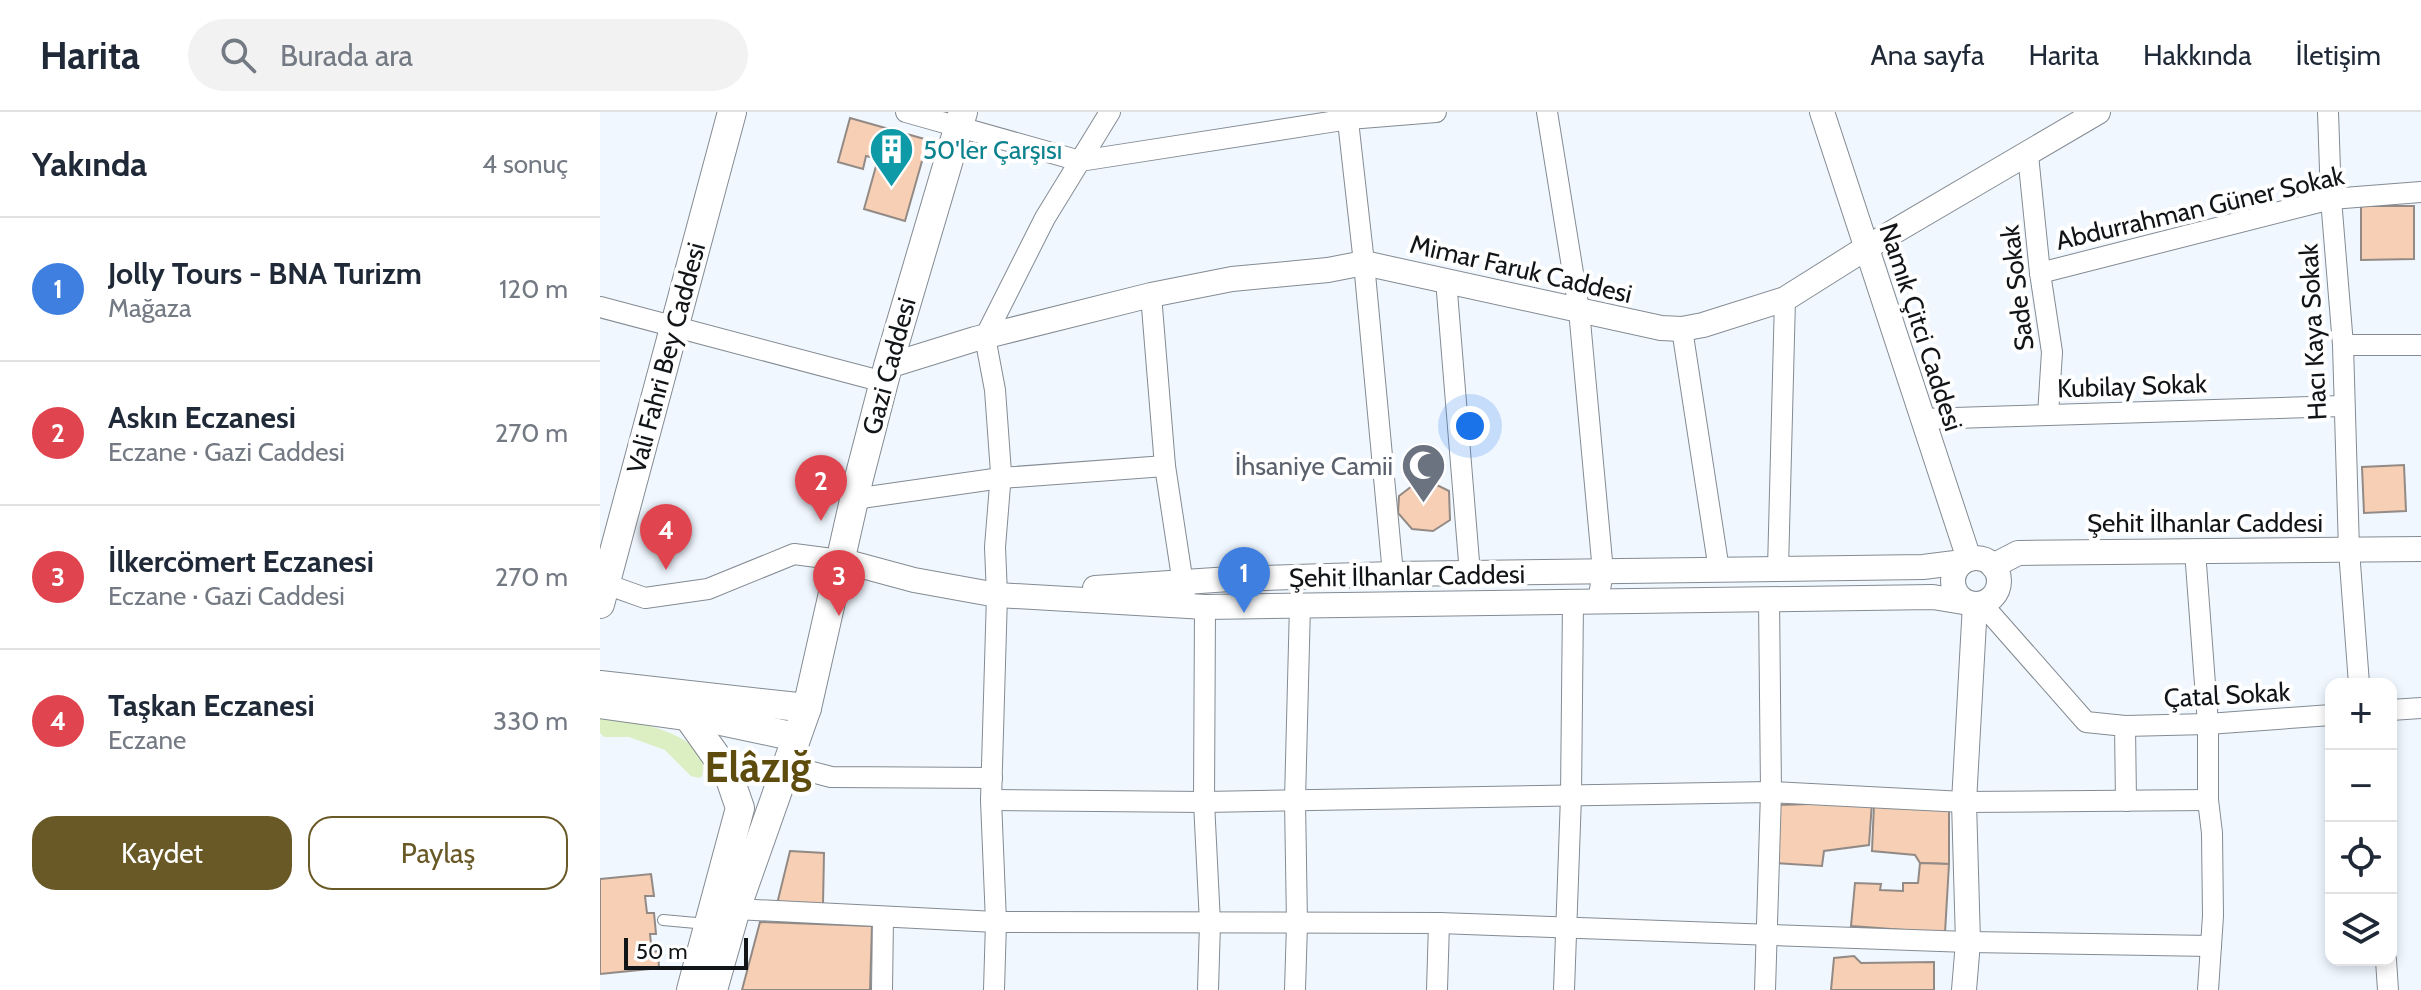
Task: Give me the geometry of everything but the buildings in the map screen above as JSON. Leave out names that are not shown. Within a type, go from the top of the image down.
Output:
[{"type":"main road","name":"Vali Fahri Bey Caddesi","points":[[602,589],[732,112]]},
{"type":"main road","name":"Gazi Caddesi","points":[[713,990],[736,909],[807,708],[886,374],[961,119]]},
{"type":"main road","points":[[600,685],[807,708]]},
{"type":"main road","points":[[600,704],[721,721],[796,737]]},
{"type":"main road","points":[[689,718],[728,773],[740,808],[691,990]]},
{"type":"street","points":[[906,112],[961,119],[1080,161],[1348,116],[1436,112]]},
{"type":"street","points":[[994,990],[996,922],[991,800],[997,595],[995,547],[1001,478],[995,390],[985,337],[1045,218],[1110,112]]},
{"type":"street","points":[[1547,112],[1579,310],[1603,572],[1598,601]]},
{"type":"street","name":"Namık Çitci Caddesi","points":[[1822,112],[1966,561]]},
{"type":"street","name":"Mimar Faruk Caddesi","points":[[886,374],[985,337],[1151,295],[1232,279],[1328,270],[1364,263],[1647,326],[1682,329],[1785,299],[2098,112]]},
{"type":"street","name":"Hacı Kaya Sokak","points":[[2328,112],[2331,199],[2343,345],[2349,550],[2359,678]]},
{"type":"street","points":[[1348,116],[1393,574]]},
{"type":"street","name":"Sade Sokak","points":[[2028,155],[2052,352],[2048,415]]},
{"type":"street","name":"Abdurrahman Güner Sokak","points":[[2040,273],[2331,199],[2421,192]]},
{"type":"street","points":[[1446,280],[1470,574]]},
{"type":"street","points":[[1151,295],[1165,466],[1192,598],[1210,923],[1208,990]]},
{"type":"street","points":[[1778,569],[1785,299]]},
{"type":"street","points":[[600,307],[886,374]]},
{"type":"street","points":[[1682,329],[1719,570]]},
{"type":"street","points":[[2343,345],[2421,345]]},
{"type":"street","name":"Kubilay Sokak","points":[[1922,419],[2343,406]]},
{"type":"street","points":[[854,499],[1001,478],[1165,466]]},
{"type":"street","name":"Şehit İlhanlar Caddesi","points":[[1993,566],[2018,553],[2421,549]]},
{"type":"street","points":[[2195,551],[2208,724],[2208,800],[2212,833],[2208,990]]},
{"type":"street","points":[[602,589],[645,598],[708,589],[794,554],[840,560]]},
{"type":"street","points":[[1982,559],[1993,566],[1999,585],[1993,597],[1975,604],[1959,596],[1954,586],[1955,573],[1966,561],[1982,559]]},
{"type":"street","name":"Şehit İlhanlar Caddesi","points":[[840,560],[914,580],[997,595],[1192,598],[1300,605],[1933,597],[1975,604]]},
{"type":"street","name":"Şehit İlhanlar Caddesi","points":[[1192,598],[1393,574],[1923,567],[1966,561]]},
{"type":"street","points":[[1765,990],[1771,792],[1769,599]]},
{"type":"street","points":[[1564,990],[1568,928],[1573,601]]},
{"type":"street","points":[[1964,990],[1968,942],[1964,802],[1975,604]]},
{"type":"street","name":"Çatal Sokak","points":[[1975,604],[2086,722],[2125,726],[2208,724],[2325,715]]},
{"type":"street","points":[[1295,990],[1295,800],[1300,605]]},
{"type":"street","points":[[2397,710],[2421,708]]},
{"type":"street","points":[[2125,726],[2126,801]]},
{"type":"street","points":[[786,765],[831,777],[992,778]]},
{"type":"street","points":[[991,800],[1204,802],[1771,792],[1964,802],[2208,800]]},
{"type":"street","points":[[736,909],[996,922],[1439,923],[1968,942],[2211,946]]},
{"type":"street","points":[[882,990],[883,918]]},
{"type":"street","points":[[1437,990],[1439,923]]},
{"type":"street","points":[[2386,966],[2388,990]]},
{"type":"lane","points":[[663,920],[709,924]]},
{"type":"green space","points":[[600,716],[648,725],[683,739],[695,749],[702,761],[702,776],[691,776],[665,750],[629,737],[604,737],[600,733]]},
{"type":"place","name":"50'ler Çarşısı","points":[[892,189]]},
{"type":"place","name":"İhsaniye Camii","points":[[1424,505]]},
{"type":"place","name":"Askın Eczanesi","points":[[821,521]]},
{"type":"place","name":"Taşkan Eczanesi","points":[[666,570]]},
{"type":"place","name":"Jolly Tours - BNA Turizm","points":[[1244,613]]},
{"type":"place","name":"İlkercömert Eczanesi","points":[[839,616]]},
{"type":"district","name":"Elâzığ","points":[[758,767]]}]
